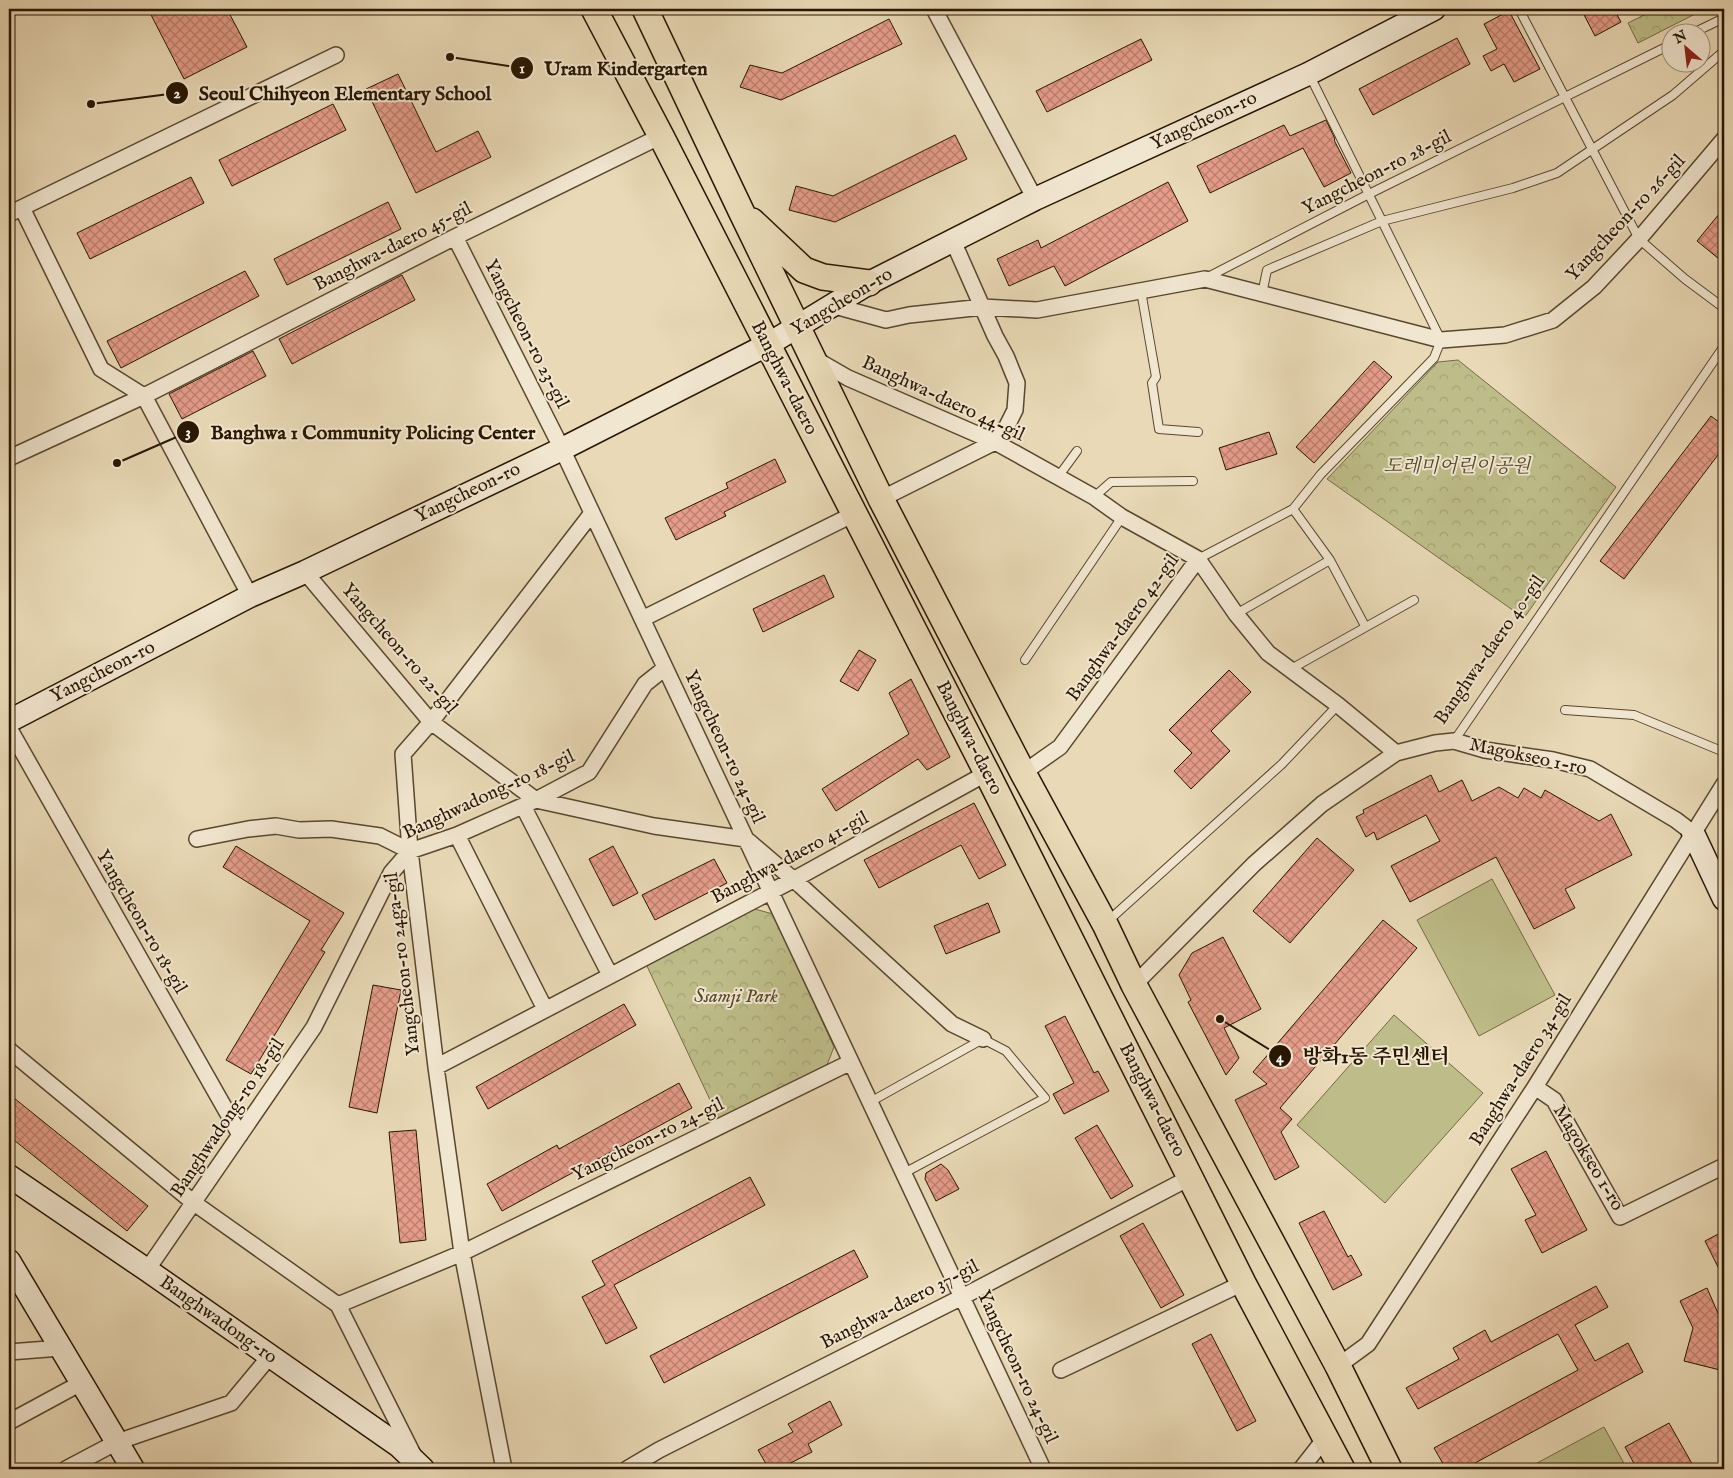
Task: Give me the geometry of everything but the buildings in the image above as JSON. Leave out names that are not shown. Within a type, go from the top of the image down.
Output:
[{"type":"main road","name":"Banghwa-daero","points":[[594,9],[987,773],[1243,1283],[1342,1469]]},
{"type":"main road","name":"Banghwa-daero","points":[[645,9],[881,499],[1023,773],[1105,924],[1134,985],[1338,1366],[1389,1469]]},
{"type":"main road","name":"Yangcheon-ro","points":[[9,721],[250,596],[305,572],[562,448],[768,345],[869,283],[1035,199],[1308,74],[1434,9]]},
{"type":"main road","points":[[742,211],[804,270],[824,276],[869,283]]},
{"type":"main road","name":"Magokseo 1-ro","points":[[1693,833],[1724,899]]},
{"type":"main road","name":"Banghwadong-ro","points":[[9,1176],[148,1270],[399,1446],[421,1467]]},
{"type":"main road","points":[[10,1264],[133,1469]]},
{"type":"street","points":[[934,9],[1035,199]]},
{"type":"street","points":[[250,596],[144,396],[101,369],[16,211],[336,55]]},
{"type":"street","name":"Banghwa-daero 45-gil","points":[[9,458],[144,396],[661,136]]},
{"type":"street","name":"Yangcheon-ro 26-gil","points":[[832,305],[886,320],[909,315],[983,307],[1037,310],[1205,279],[1441,340],[1505,335],[1553,320],[1594,287],[1639,239],[1724,139]]},
{"type":"street","name":"Yangcheon-ro 23-gil","points":[[455,238],[562,448]]},
{"type":"street","points":[[881,499],[995,442],[1007,426],[1015,410],[1017,384],[953,240]]},
{"type":"street","name":"Banghwa-daero 44-gil","points":[[812,357],[848,378],[995,442],[1094,497],[1122,518],[1198,559],[1236,614],[1268,653],[1338,705],[1396,753]]},
{"type":"street","name":"Yangcheon-ro 24-gil","points":[[562,448],[1043,1469]]},
{"type":"street","name":"Yangcheon-ro 24ga-gil","points":[[504,1469],[462,1253],[436,1067],[410,852],[403,754],[432,722],[592,512]]},
{"type":"street","points":[[642,619],[854,514]]},
{"type":"street","name":"Banghwa-daero 42-gil","points":[[1023,773],[1060,747],[1198,559]]},
{"type":"street","name":"Yangcheon-ro 22-gil","points":[[305,572],[432,722],[529,803],[654,826],[746,839]]},
{"type":"street","name":"Banghwadong-ro 18-gil","points":[[148,1270],[314,1027],[391,873],[410,852],[457,835],[529,803],[589,772],[645,684],[665,668]]},
{"type":"street","name":"Yangcheon-ro 18-gil","points":[[9,728],[240,1136]]},
{"type":"street","name":"Banghwa-daero 40-gil","points":[[1134,985],[1254,864],[1322,804],[1396,753],[1435,743],[1454,741]]},
{"type":"street","name":"Magokseo 1-ro","points":[[1454,741],[1485,750],[1553,760],[1590,769],[1676,820],[1693,833]]},
{"type":"street","name":"Banghwa-daero 41-gil","points":[[436,1067],[771,892],[987,773]]},
{"type":"street","name":"Banghwa-daero 34-gil","points":[[1338,1366],[1368,1344],[1535,1086],[1724,784]]},
{"type":"street","points":[[529,803],[610,975]]},
{"type":"street","points":[[197,839],[248,829],[276,826],[299,830],[331,829],[380,836],[410,852]]},
{"type":"street","points":[[457,835],[544,1009]]},
{"type":"street","points":[[746,839],[952,1024],[983,1039]]},
{"type":"street","points":[[9,1050],[194,1203],[338,1305],[421,1467]]},
{"type":"street","name":"Yangcheon-ro 24-gil","points":[[338,1305],[462,1253],[851,1062]]},
{"type":"street","name":"Magokseo 1-ro","points":[[1535,1086],[1554,1100],[1620,1217],[1724,1166]]},
{"type":"street","name":"Banghwa-daero 37-gil","points":[[628,1469],[659,1450],[962,1297],[1191,1177]]},
{"type":"street","points":[[1061,1370],[1243,1283]]},
{"type":"street","points":[[9,1352],[61,1348]]},
{"type":"street","points":[[66,1469],[117,1442],[231,1403],[270,1356]]},
{"type":"street","points":[[9,1422],[82,1383]]},
{"type":"street","points":[[1301,1469],[1326,1437]]},
{"type":"lane","points":[[1519,9],[1639,239],[1685,279],[1724,308]]},
{"type":"lane","points":[[1710,25],[1724,18]]},
{"type":"lane","name":"Yangcheon-ro 28-gil","points":[[1205,279],[1369,194],[1660,50]]},
{"type":"lane","points":[[1262,294],[1266,270],[1382,221],[1513,188],[1557,173],[1673,95],[1724,51]]},
{"type":"lane","points":[[1308,74],[1441,340]]},
{"type":"lane","points":[[1141,291],[1156,377],[1152,383],[1159,428],[1198,432]]},
{"type":"lane","name":"Banghwa-daero 42-gil","points":[[1198,559],[1293,509],[1321,474],[1434,358],[1441,340]]},
{"type":"lane","name":"Banghwa-daero 40-gil","points":[[1454,741],[1724,346]]},
{"type":"lane","points":[[1058,477],[1077,452]]},
{"type":"lane","points":[[1094,497],[1111,482],[1193,481]]},
{"type":"lane","points":[[1293,509],[1330,560],[1365,626]]},
{"type":"lane","points":[[1025,660],[1122,518]]},
{"type":"lane","points":[[1236,614],[1330,560]]},
{"type":"lane","points":[[1291,669],[1414,600]]},
{"type":"lane","points":[[1105,924],[1282,764],[1338,705]]},
{"type":"lane","points":[[1565,710],[1634,715],[1724,752]]},
{"type":"lane","points":[[870,1102],[983,1039],[1006,1051],[1045,1098],[904,1174]]},
{"type":"green space","points":[[1656,9],[1694,9],[1697,13],[1679,22],[1660,22],[1660,32],[1638,43],[1628,23]]},
{"type":"green space","name":"도레미어린이공원","points":[[1458,360],[1616,487],[1524,618],[1327,479],[1438,362]]},
{"type":"green space","points":[[1492,879],[1555,995],[1479,1036],[1417,920]]},
{"type":"green space","name":"Ssamji Park","points":[[751,908],[773,914],[834,1047],[825,1070],[719,1119],[646,964]]},
{"type":"green space","points":[[1394,1015],[1483,1093],[1385,1203],[1297,1125]]},
{"type":"green space","points":[[1604,1427],[1627,1469],[1526,1469]]},
{"type":"place","name":"Uram Kindergarten","points":[[450,57]]},
{"type":"place","name":"Seoul Chihyeon Elementary School","points":[[91,104]]},
{"type":"place","name":"Banghwa 1 Community Policing Center","points":[[117,463]]},
{"type":"place","name":"방화1동 주민센터","points":[[1220,1019]]}]
